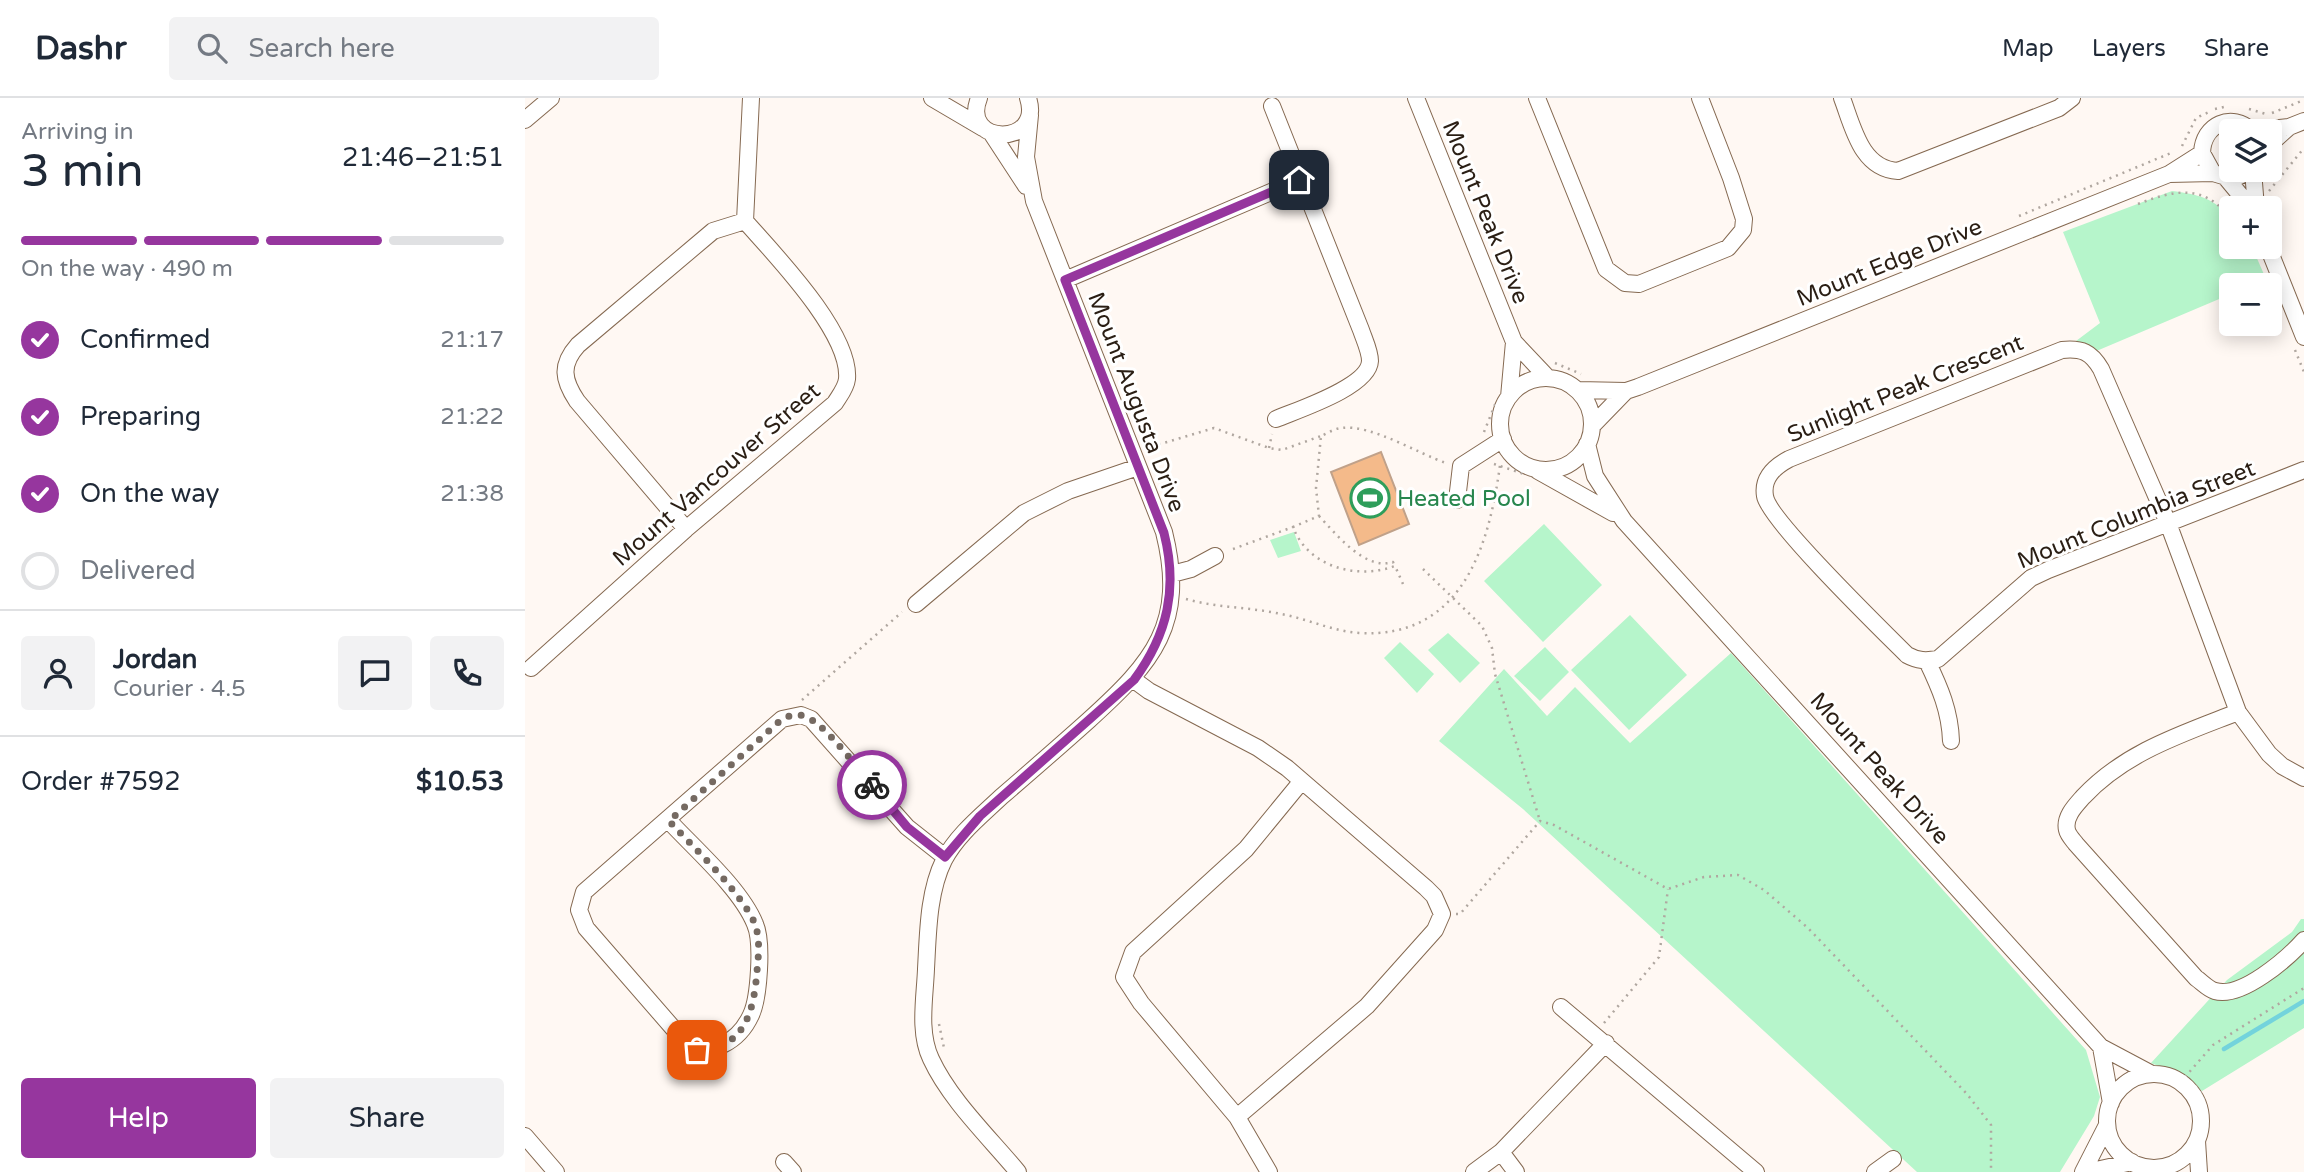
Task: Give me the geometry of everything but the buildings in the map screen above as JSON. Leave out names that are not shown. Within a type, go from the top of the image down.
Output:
[{"type":"street","points":[[525,120],[551,98]]},
{"type":"street","points":[[686,529],[577,401],[565,383],[564,370],[569,356],[578,345],[713,231],[745,221],[751,98]]},
{"type":"street","points":[[932,98],[988,132],[1008,136],[1022,129],[1030,104]]},
{"type":"street","points":[[979,98],[977,118],[988,132]]},
{"type":"street","name":"Mount Peak Drive","points":[[1416,98],[1514,342],[1548,378],[1581,383]]},
{"type":"street","points":[[1537,98],[1606,269],[1625,283],[1639,284],[1728,248],[1743,230],[1744,219],[1734,188],[1700,98]]},
{"type":"street","points":[[1842,98],[1869,160],[1885,171],[1898,171],[2059,108],[2072,98]]},
{"type":"street","name":"Mount Augusta Drive","points":[[1018,1172],[946,1084],[929,1055],[925,1041],[930,922],[934,892],[945,857],[980,816],[1134,680],[1154,652],[1168,617],[1172,574],[1164,533],[1142,460],[1034,201],[1026,158],[1030,104]]},
{"type":"street","points":[[1272,106],[1299,180],[1361,330],[1370,362],[1366,372],[1354,384],[1276,419]]},
{"type":"street","name":"Mount Edge Drive","points":[[2282,135],[2297,124]]},
{"type":"street","name":"Mount Edge Drive","points":[[1592,426],[1626,391],[2169,174],[2202,153],[2207,134],[2219,125]]},
{"type":"street","name":"Mount Augusta Drive","points":[[988,132],[1034,201]]},
{"type":"street","points":[[2202,153],[2219,175]]},
{"type":"street","name":"Mount Edge Drive","points":[[2169,174],[2219,176]]},
{"type":"street","points":[[1065,280],[1299,180]]},
{"type":"street","points":[[2227,182],[2243,196]]},
{"type":"street","name":"Mount Vancouver Street","points":[[531,668],[686,529],[835,403],[844,391],[847,377],[844,360],[811,297],[745,221]]},
{"type":"street","points":[[2274,259],[2304,337]]},
{"type":"street","name":"Mount Peak Drive","points":[[1514,342],[1501,418],[1503,439],[1514,457],[1532,472],[1570,486],[1624,520]]},
{"type":"street","name":"Sunlight Peak Crescent","points":[[1927,661],[1916,660],[1907,655],[1829,575],[1774,512],[1765,499],[1765,487],[1769,473],[1779,464],[2062,350],[2083,350],[2093,356],[2101,369],[2168,523]]},
{"type":"street","points":[[1504,395],[1526,383],[1548,378]]},
{"type":"street","points":[[1532,472],[1564,466],[1575,459],[1587,444],[1592,426],[1581,383]]},
{"type":"street","name":"Mount Edge Drive","points":[[1581,383],[1626,391]]},
{"type":"street","points":[[1457,500],[1459,472],[1468,460],[1503,439]]},
{"type":"street","name":"Mount Peak Drive","points":[[1587,444],[1595,476],[1624,520],[2101,1047],[2156,1071],[2185,1080]]},
{"type":"street","points":[[916,604],[1024,513],[1142,460]]},
{"type":"street","name":"Mount Columbia Street","points":[[1927,661],[1938,659],[2031,578],[2304,470]]},
{"type":"street","points":[[2168,523],[2238,712],[2269,754],[2282,766],[2304,778]]},
{"type":"street","points":[[1172,574],[1191,569],[1215,556]]},
{"type":"street","points":[[1927,661],[1944,695],[1951,722],[1951,741]]},
{"type":"street","points":[[1134,680],[1149,691],[1258,748],[1426,888],[1442,914],[1435,930],[1367,1006],[1237,1117]]},
{"type":"street","points":[[2238,712],[2129,759],[2094,785],[2074,807],[2067,819],[2067,831],[2075,844],[2196,978],[2213,991],[2235,991],[2277,964],[2304,940]]},
{"type":"street","points":[[669,821],[749,912],[759,937],[755,1003],[750,1016],[742,1028],[715,1050],[697,1050],[686,1043],[586,928],[579,910],[579,900],[591,885],[669,821],[782,719],[801,715],[821,728],[907,827],[945,857]]},
{"type":"street","points":[[1269,1172],[1237,1117],[1141,1003],[1124,977],[1125,968],[1133,952],[1246,849],[1301,782]]},
{"type":"street","points":[[1561,1007],[1756,1172]]},
{"type":"street","points":[[1474,1172],[1501,1152],[1601,1039]]},
{"type":"street","points":[[2085,1172],[2107,1125],[2111,1103],[2101,1047]]},
{"type":"street","points":[[2111,1103],[2124,1084],[2156,1071]]},
{"type":"street","points":[[2185,1080],[2199,1106],[2202,1136],[2199,1172]]},
{"type":"street","points":[[2107,1125],[2115,1147],[2132,1163]]},
{"type":"street","points":[[525,1136],[557,1172]]},
{"type":"street","points":[[2085,1172],[2132,1163],[2159,1170],[2178,1161],[2202,1136]]},
{"type":"street","points":[[1501,1152],[1516,1172]]},
{"type":"street","points":[[1875,1172],[1893,1159]]},
{"type":"path","points":[[2247,109],[2267,114],[2304,100]]},
{"type":"path","points":[[2016,218],[2181,149],[2196,118],[2222,105],[2234,107]]},
{"type":"path","points":[[2266,196],[2304,148]]},
{"type":"path","points":[[2136,205],[2172,191],[2199,194],[2219,206]]},
{"type":"path","points":[[1550,361],[1581,383]]},
{"type":"path","points":[[1482,437],[1504,395]]},
{"type":"path","points":[[1142,460],[1141,441],[1157,445],[1214,428],[1282,450],[1335,429],[1351,428],[1380,436],[1446,464],[1464,449],[1468,460]]},
{"type":"path","points":[[1321,436],[1316,488],[1319,516],[1357,552],[1370,560],[1385,564],[1393,562],[1403,584]]},
{"type":"path","points":[[1490,463],[1532,472]]},
{"type":"path","points":[[1181,608],[1183,598],[1238,609],[1266,610],[1339,631],[1362,633],[1405,627],[1440,610],[1452,600],[1472,571],[1481,547],[1500,465]]},
{"type":"path","points":[[1233,549],[1319,516]]},
{"type":"path","points":[[1293,527],[1302,546],[1337,567],[1365,573],[1395,566]]},
{"type":"path","points":[[1423,569],[1452,600],[1482,626],[1487,635],[1495,674],[1541,821]]},
{"type":"path","points":[[801,702],[898,614],[916,604]]},
{"type":"path","points":[[1541,821],[1554,825],[1668,889],[1705,877],[1738,875],[1764,890],[1808,928],[1966,1094],[1991,1125],[1990,1172]]},
{"type":"path","points":[[1442,914],[1460,914],[1541,821]]},
{"type":"path","points":[[1601,1039],[1659,957],[1668,889]]},
{"type":"path","points":[[2185,1080],[2213,1045],[2304,988]]},
{"type":"path","points":[[939,1021],[948,1057]]},
{"type":"path","points":[[2156,1071],[2185,1080],[2202,1091],[2207,1112],[2202,1136]]},
{"type":"green space","points":[[2172,191],[2190,194],[2219,206],[2219,259],[2257,259],[2263,273],[2219,273],[2219,299],[2087,355],[2068,347],[2100,323],[2063,232]]},
{"type":"green space","points":[[1544,524],[1602,585],[1543,642],[1484,581]]},
{"type":"green space","points":[[1294,532],[1301,551],[1278,558],[1270,540]]},
{"type":"green space","points":[[1630,615],[1687,675],[1629,730],[1571,670]]},
{"type":"green space","points":[[1448,633],[1480,663],[1460,683],[1428,650]]},
{"type":"green space","points":[[1400,642],[1434,674],[1417,693],[1384,658]]},
{"type":"green space","points":[[1545,647],[1569,672],[1540,701],[1514,676]]},
{"type":"green space","points":[[1731,653],[2086,1050],[2100,1097],[2094,1116],[2060,1172],[1917,1172],[1523,809],[1439,741],[1504,669],[1547,716],[1575,687],[1630,743]]},
{"type":"green space","points":[[2301,919],[2304,919],[2304,1028],[2202,1091],[2185,1077],[2151,1063],[2227,980],[2292,932]]},
{"type":"waterway","points":[[2224,1049],[2304,1001]]},
{"type":"way so far","points":[[697,1050],[715,1050],[742,1028],[750,1016],[755,1003],[759,937],[749,912],[669,821],[782,719],[794,715],[811,719],[872,785]]},
{"type":"place","name":"Heated Pool","points":[[1370,498]]},
{"type":"route","points":[[872,785],[907,827],[945,857],[980,816],[1134,680],[1145,665],[1154,652],[1168,617],[1172,574],[1170,555],[1164,533],[1065,280],[1299,180]]}]
